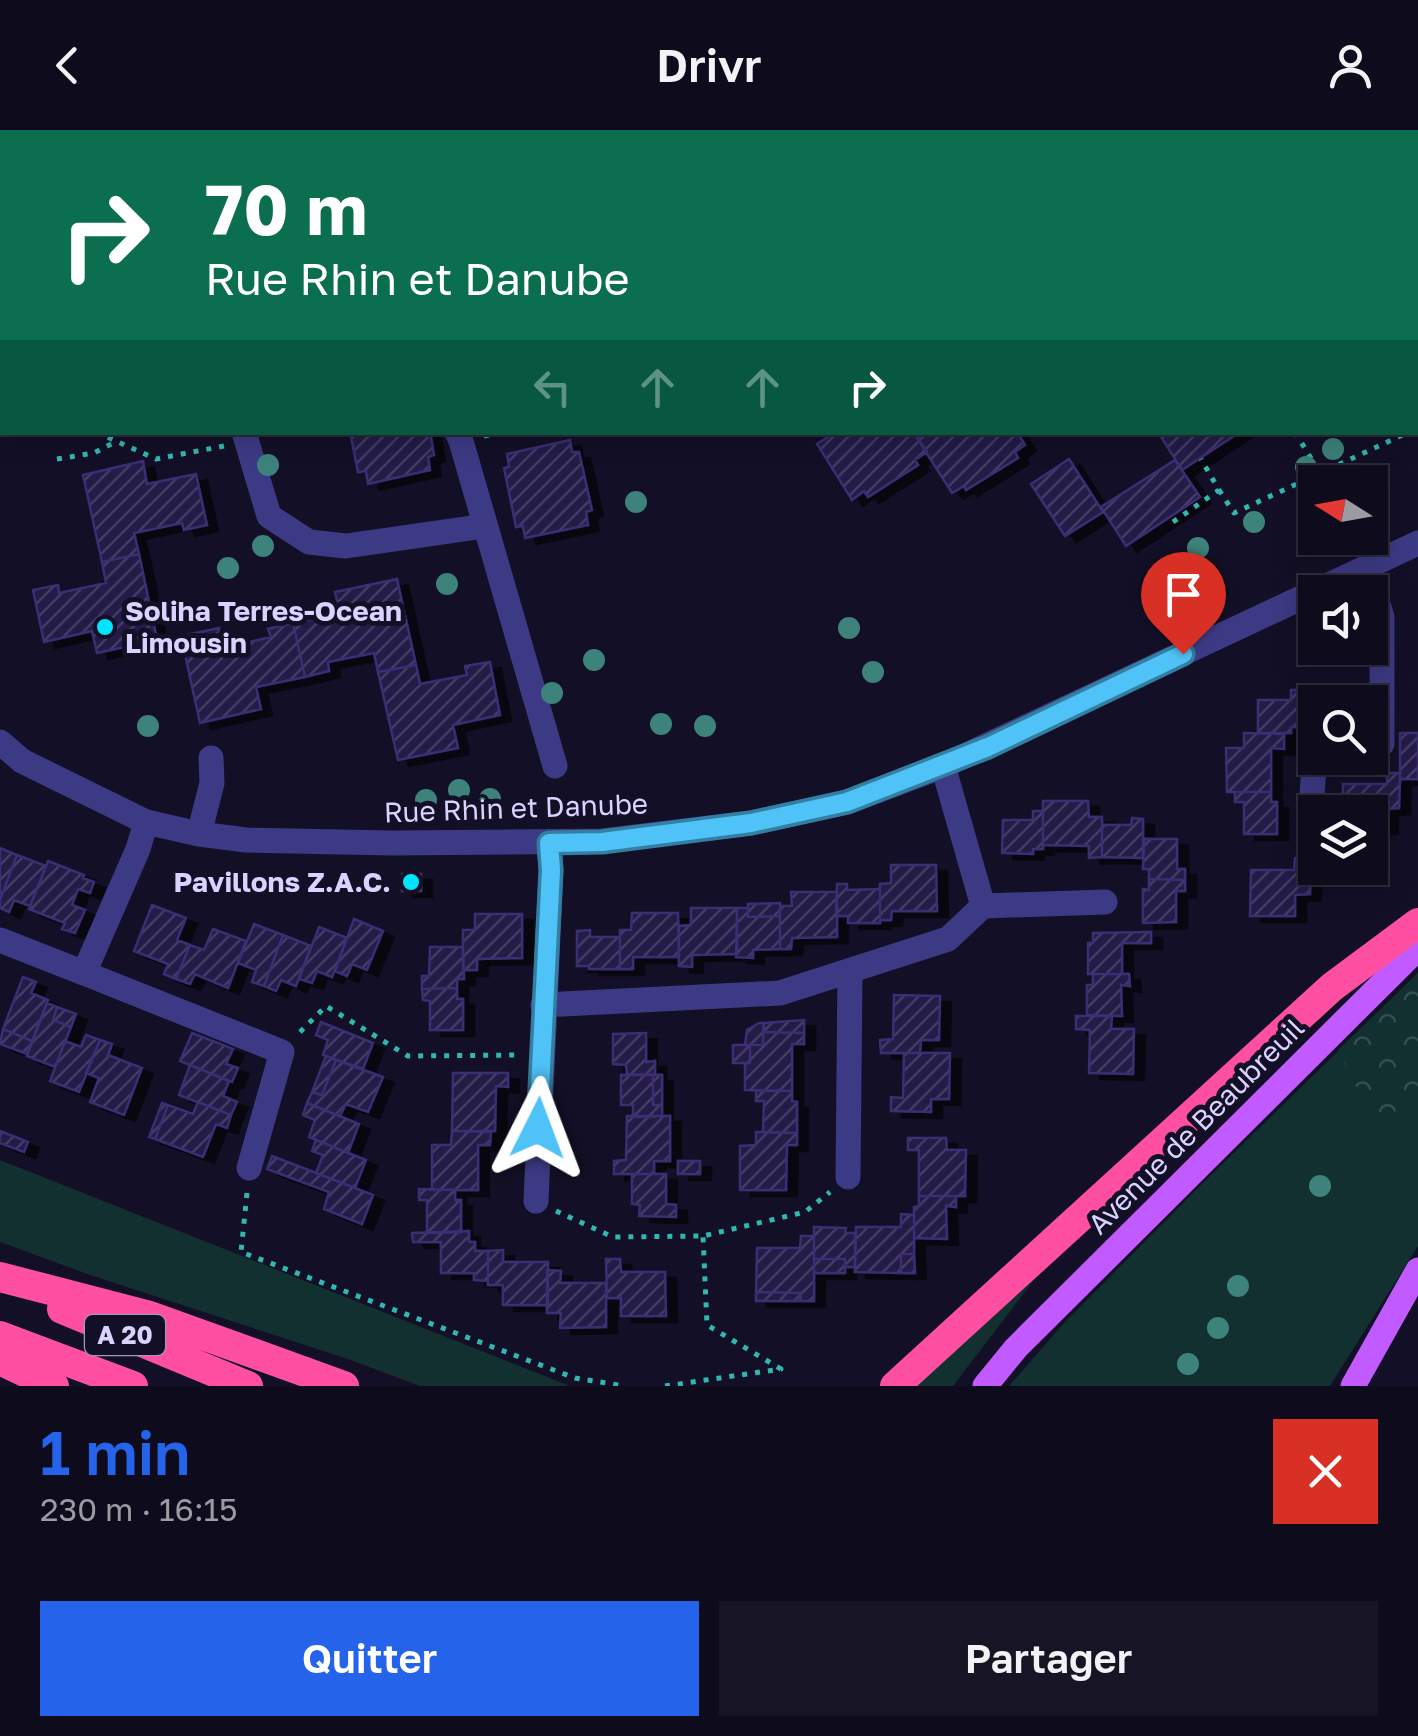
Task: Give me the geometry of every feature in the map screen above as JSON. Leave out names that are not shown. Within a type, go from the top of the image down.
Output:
[{"type":"highway","points":[[894,1386],[1332,987],[1418,923]]},
{"type":"highway","points":[[0,1281],[150,1316],[344,1386]]},
{"type":"highway","name":"A 20","points":[[0,1281],[248,1386]]},
{"type":"highway","name":"A 20","points":[[0,1336],[133,1386]]},
{"type":"highway","points":[[0,1360],[54,1386]]},
{"type":"main road","name":"Avenue de Beaubreuil","points":[[984,1386],[1016,1348],[1418,948]]},
{"type":"main road","points":[[1352,1386],[1418,1270]]},
{"type":"main road","name":"Avenue de Beaubreuil","points":[[992,1386],[1016,1348]]},
{"type":"street","points":[[458,435],[554,766]]},
{"type":"street","points":[[245,437],[269,516],[309,542],[346,546],[485,526]]},
{"type":"street","name":"Rue Rhin et Danube","points":[[0,742],[22,761],[146,822],[199,834],[264,841],[602,842],[751,823],[847,802],[943,766],[1418,543]]},
{"type":"street","points":[[1367,567],[1382,617],[1382,685]]},
{"type":"street","points":[[199,834],[212,783],[211,758]]},
{"type":"street","points":[[943,766],[983,906]]},
{"type":"street","points":[[84,973],[138,850],[146,822]]},
{"type":"street","points":[[536,1201],[549,843]]},
{"type":"street","points":[[544,1005],[780,993],[948,939],[983,906],[1105,902]]},
{"type":"street","points":[[0,940],[282,1052],[249,1168]]},
{"type":"street","points":[[848,1177],[850,971]]},
{"type":"path","points":[[102,435],[156,459],[245,437]]},
{"type":"path","points":[[1297,435],[1315,465]]},
{"type":"path","points":[[1337,465],[1402,435]]},
{"type":"path","points":[[57,459],[94,453],[115,442]]},
{"type":"path","points":[[1201,459],[1234,513],[1298,483]]},
{"type":"path","points":[[1173,522],[1219,490]]},
{"type":"path","points":[[282,1052],[326,1006],[408,1056],[542,1054]]},
{"type":"path","points":[[249,1168],[241,1252],[575,1378],[625,1386]]},
{"type":"path","points":[[536,1201],[613,1238],[702,1236],[805,1212],[848,1177]]},
{"type":"path","points":[[665,1386],[781,1369],[707,1324],[702,1236]]},
{"type":"green space","points":[[1418,973],[1418,1246],[1330,1386],[1009,1386],[1064,1323]]},
{"type":"green space","points":[[1418,973],[1418,1110],[1369,1113],[1338,1050]]},
{"type":"green space","points":[[0,1160],[570,1386],[420,1386],[0,1242]]},
{"type":"green space","points":[[1034,1280],[953,1386],[915,1386]]},
{"type":"building","points":[[351,435],[431,435],[434,455],[428,457],[430,470],[368,484],[366,471],[358,472]]},
{"type":"building","points":[[916,435],[927,452],[915,460],[918,465],[868,497],[864,491],[852,500],[817,444],[828,437]]},
{"type":"building","points":[[1019,435],[1025,445],[1015,452],[1018,458],[966,490],[964,486],[952,493],[917,438]]},
{"type":"building","points":[[1160,435],[1235,435],[1182,470]]},
{"type":"building","points":[[570,440],[572,452],[579,452],[592,510],[586,512],[588,525],[525,538],[523,526],[516,527],[504,468],[509,467],[507,454]]},
{"type":"building","points":[[1069,459],[1103,512],[1065,536],[1031,484]]},
{"type":"building","points":[[1175,460],[1200,497],[1126,546],[1101,507]]},
{"type":"building","points":[[143,461],[147,484],[196,474],[207,525],[184,530],[182,523],[134,533],[139,554],[102,562],[83,475]]},
{"type":"building","points":[[139,554],[157,640],[97,653],[92,631],[44,642],[33,590],[58,585],[59,593],[106,583],[102,562]]},
{"type":"building","points":[[397,579],[416,665],[378,672],[374,653],[328,662],[329,671],[305,677],[293,623],[340,613],[335,592]]},
{"type":"building","points":[[293,623],[305,677],[256,687],[261,709],[200,723],[181,636],[219,628],[223,648],[271,637],[268,629]]},
{"type":"building","points":[[490,662],[500,715],[453,725],[458,748],[398,760],[378,672],[416,665],[420,684],[467,675],[465,666]]},
{"type":"building","points":[[1291,690],[1298,690],[1298,727],[1291,727],[1291,733],[1258,733],[1258,700],[1291,700]]},
{"type":"building","points":[[1244,733],[1284,734],[1284,749],[1271,748],[1271,792],[1227,792],[1226,748],[1244,748]]},
{"type":"building","points":[[1400,733],[1418,733],[1418,779],[1400,779]]},
{"type":"building","points":[[1388,773],[1400,773],[1399,808],[1388,809],[1388,795],[1343,795],[1343,784],[1387,784]]},
{"type":"building","points":[[1235,792],[1271,792],[1271,802],[1277,802],[1277,834],[1244,834],[1244,802],[1235,802]]},
{"type":"building","points":[[1043,801],[1088,801],[1089,817],[1102,817],[1102,857],[1089,858],[1089,846],[1043,845]]},
{"type":"building","points":[[1033,811],[1043,811],[1043,849],[1033,849],[1033,854],[1002,853],[1003,820],[1033,820]]},
{"type":"building","points":[[1132,818],[1143,819],[1143,858],[1102,857],[1102,825],[1131,825]]},
{"type":"building","points":[[1144,839],[1177,839],[1177,869],[1185,869],[1185,880],[1149,879],[1149,869],[1143,869]]},
{"type":"building","points":[[0,848],[17,855],[0,900]]},
{"type":"building","points":[[17,855],[46,866],[30,906],[14,900],[9,912],[0,908],[0,900]]},
{"type":"building","points":[[1298,858],[1298,885],[1310,885],[1310,894],[1295,895],[1295,916],[1250,916],[1251,870],[1294,870]]},
{"type":"building","points":[[48,861],[94,882],[90,893],[78,889],[72,905],[85,910],[75,933],[62,929],[65,923],[29,909]]},
{"type":"building","points":[[891,865],[936,865],[937,911],[892,911],[891,920],[880,920],[880,884],[891,883]]},
{"type":"building","name":"Pavillons Z.A.C.","points":[[402,874],[421,874],[421,891],[402,891]]},
{"type":"building","points":[[1149,879],[1185,880],[1185,891],[1176,891],[1176,922],[1143,923],[1143,889],[1149,890]]},
{"type":"building","points":[[837,884],[847,884],[847,890],[880,889],[880,923],[848,923],[848,916],[836,916]]},
{"type":"building","points":[[791,892],[837,892],[837,937],[792,938],[791,949],[780,949],[780,906],[792,906]]},
{"type":"building","points":[[780,903],[780,916],[748,917],[748,904]]},
{"type":"building","points":[[152,905],[186,918],[177,940],[190,945],[176,979],[164,974],[168,964],[134,951]]},
{"type":"building","points":[[691,908],[737,908],[737,954],[692,955],[692,967],[679,966],[679,926],[691,925]]},
{"type":"building","points":[[737,908],[748,908],[748,917],[780,916],[780,949],[753,950],[753,958],[736,957]]},
{"type":"building","points":[[632,913],[678,913],[679,957],[633,957],[633,969],[620,969],[620,930],[631,930]]},
{"type":"building","points":[[475,914],[522,914],[522,958],[477,959],[477,970],[463,970],[463,930],[475,930]]},
{"type":"building","points":[[354,919],[383,931],[367,970],[352,964],[347,976],[335,971]]},
{"type":"building","points":[[254,924],[283,935],[264,986],[252,982],[256,970],[238,963]]},
{"type":"building","points":[[319,927],[347,938],[332,977],[317,971],[312,983],[299,979]]},
{"type":"building","points":[[213,929],[246,941],[228,988],[195,974],[190,984],[176,979],[190,945],[204,950]]},
{"type":"building","points":[[590,930],[590,937],[620,937],[620,969],[577,966],[577,931]]},
{"type":"building","points":[[1151,932],[1151,943],[1122,943],[1122,974],[1088,974],[1088,943],[1093,943],[1093,933]]},
{"type":"building","points":[[283,935],[311,946],[296,986],[281,980],[276,991],[264,986]]},
{"type":"building","points":[[430,947],[463,947],[464,979],[457,979],[457,988],[422,989],[422,976],[429,976]]},
{"type":"building","points":[[1093,974],[1129,974],[1130,986],[1121,985],[1122,1016],[1087,1015],[1087,985],[1093,985]]},
{"type":"building","points":[[23,977],[36,982],[31,993],[48,1000],[32,1041],[3,1029]]},
{"type":"building","points":[[457,988],[457,999],[463,999],[463,1030],[430,1030],[430,1001],[423,1000],[422,989]]},
{"type":"building","points":[[894,995],[940,996],[939,1040],[921,1040],[920,1053],[881,1053],[880,1040],[893,1039]]},
{"type":"building","points":[[47,1003],[57,1007],[53,1020],[71,1027],[55,1067],[27,1056]]},
{"type":"building","points":[[57,1007],[76,1014],[71,1027],[53,1020]]},
{"type":"building","points":[[1076,1016],[1112,1016],[1111,1029],[1134,1029],[1133,1074],[1089,1073],[1090,1030],[1076,1029]]},
{"type":"building","points":[[804,1020],[804,1033],[763,1032],[764,1023]]},
{"type":"building","points":[[321,1022],[373,1043],[363,1069],[323,1055],[328,1040],[316,1035]]},
{"type":"building","points":[[764,1023],[763,1045],[745,1045],[747,1030]]},
{"type":"building","points":[[3,1029],[32,1041],[27,1054],[0,1044]]},
{"type":"building","points":[[763,1032],[804,1033],[804,1044],[792,1044],[792,1091],[745,1090],[750,1045],[763,1045]]},
{"type":"building","points":[[192,1033],[233,1049],[226,1064],[238,1068],[232,1082],[180,1061]]},
{"type":"building","points":[[646,1033],[646,1062],[655,1061],[655,1075],[627,1074],[626,1065],[613,1064],[613,1034]]},
{"type":"building","points":[[86,1035],[100,1040],[79,1092],[50,1081],[65,1041],[81,1047]]},
{"type":"building","points":[[100,1040],[112,1044],[108,1055],[142,1068],[124,1115],[90,1102],[99,1078],[86,1073]]},
{"type":"building","points":[[733,1045],[750,1045],[750,1063],[733,1063]]},
{"type":"building","points":[[904,1053],[950,1053],[949,1099],[931,1099],[931,1112],[891,1111],[891,1097],[903,1098]]},
{"type":"building","points":[[326,1056],[336,1060],[322,1095],[312,1092]]},
{"type":"building","points":[[336,1060],[383,1077],[368,1112],[346,1104],[340,1116],[307,1103],[312,1092],[322,1095]]},
{"type":"building","points":[[190,1065],[229,1081],[223,1096],[237,1102],[231,1115],[179,1095]]},
{"type":"building","points":[[453,1073],[508,1073],[508,1087],[496,1086],[495,1131],[452,1131]]},
{"type":"building","points":[[621,1075],[653,1075],[653,1105],[662,1105],[662,1116],[633,1117],[633,1105],[621,1105]]},
{"type":"building","points":[[653,1075],[662,1075],[662,1105],[653,1105]]},
{"type":"building","points":[[756,1091],[792,1091],[792,1101],[797,1102],[797,1133],[763,1132],[764,1101],[756,1101]]},
{"type":"building","points":[[198,1102],[231,1115],[227,1128],[216,1124],[203,1157],[155,1139],[168,1105],[193,1114]]},
{"type":"building","points":[[162,1103],[168,1105],[155,1139],[149,1137]]},
{"type":"building","points":[[307,1103],[359,1124],[348,1153],[309,1137],[315,1120],[303,1115]]},
{"type":"building","points":[[627,1116],[670,1116],[670,1161],[654,1161],[654,1174],[614,1174],[614,1161],[626,1160]]},
{"type":"building","points":[[0,1131],[28,1142],[24,1152],[0,1143]]},
{"type":"building","points":[[452,1131],[491,1132],[490,1145],[478,1145],[478,1190],[432,1190],[432,1145],[451,1145]]},
{"type":"building","points":[[756,1132],[797,1133],[797,1145],[787,1145],[786,1190],[740,1190],[740,1146],[756,1145]]},
{"type":"building","points":[[908,1138],[946,1138],[947,1150],[966,1150],[965,1196],[919,1196],[919,1150],[908,1150]]},
{"type":"building","points":[[316,1140],[366,1160],[355,1188],[316,1173],[323,1155],[312,1151]]},
{"type":"building","points":[[272,1156],[373,1195],[362,1224],[324,1209],[329,1192],[267,1169]]},
{"type":"building","points":[[678,1161],[700,1161],[700,1174],[678,1174]]},
{"type":"building","points":[[632,1174],[666,1174],[666,1204],[676,1205],[676,1217],[639,1216],[640,1205],[632,1204]]},
{"type":"building","points":[[419,1189],[455,1190],[455,1200],[461,1200],[461,1232],[427,1233],[427,1200],[419,1200]]},
{"type":"building","points":[[919,1196],[956,1196],[956,1207],[946,1206],[947,1239],[914,1238],[914,1207],[919,1206]]},
{"type":"building","points":[[901,1214],[914,1215],[914,1254],[901,1254],[901,1273],[855,1272],[856,1227],[901,1227]]},
{"type":"building","points":[[814,1227],[846,1228],[845,1233],[855,1233],[855,1267],[845,1267],[845,1259],[814,1259]]},
{"type":"building","points":[[469,1231],[469,1242],[475,1242],[475,1251],[488,1251],[488,1281],[474,1280],[474,1273],[441,1273],[441,1242],[413,1242],[412,1233]]},
{"type":"building","points":[[801,1236],[814,1236],[814,1301],[800,1301],[801,1293],[756,1292],[757,1248],[800,1248]]},
{"type":"building","points":[[503,1250],[503,1262],[548,1262],[548,1305],[503,1305],[503,1285],[488,1285],[488,1251]]},
{"type":"building","points":[[901,1254],[914,1254],[915,1273],[901,1273]]},
{"type":"building","points":[[606,1259],[620,1259],[621,1272],[665,1272],[666,1316],[621,1316],[621,1298],[607,1298]]},
{"type":"building","points":[[814,1259],[845,1259],[845,1273],[814,1273]]},
{"type":"building","points":[[547,1270],[561,1271],[560,1283],[606,1283],[606,1327],[560,1328],[561,1313],[547,1313]]},
{"type":"building","points":[[756,1292],[801,1293],[800,1301],[756,1301]]},
{"type":"place","name":"Soliha Terres-Ocean Limousin","points":[[105,627]]},
{"type":"place","name":"Pavillons Z.A.C.","points":[[411,882]]},
{"type":"route","points":[[538,1128],[551,870],[549,843],[602,842],[751,823],[847,802],[988,747],[1183,654]]}]
